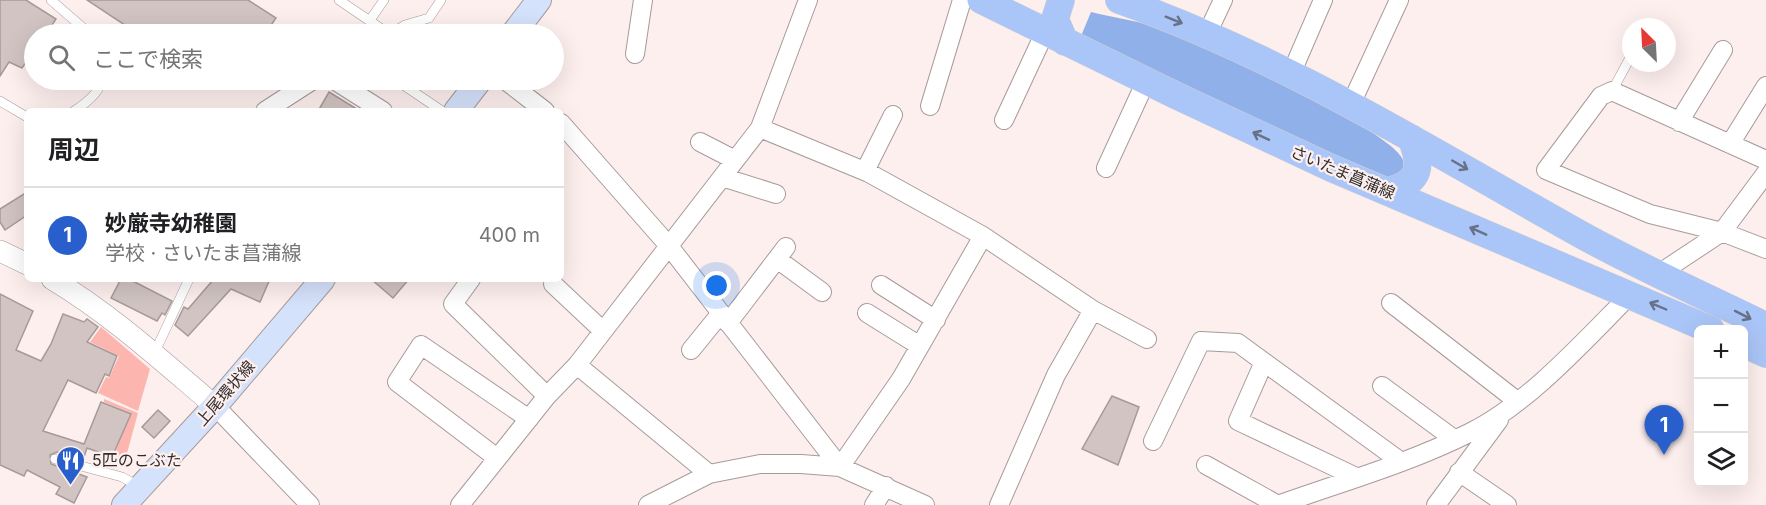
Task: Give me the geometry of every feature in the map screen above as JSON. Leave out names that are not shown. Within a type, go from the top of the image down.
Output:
[{"type":"main road","points":[[521,24],[539,0]]},
{"type":"main road","name":"さいたま菖蒲線","points":[[981,0],[1329,167],[1699,325]]},
{"type":"main road","points":[[1055,37],[1055,19],[1061,0]]},
{"type":"main road","points":[[1127,1],[1207,33],[1351,104],[1574,231],[1766,326]]},
{"type":"main road","points":[[458,108],[472,90]]},
{"type":"main road","points":[[1389,191],[1405,186],[1415,176],[1420,160],[1410,138]]},
{"type":"main road","name":"上尾環状線","points":[[124,505],[215,406],[320,282]]},
{"type":"main road","points":[[1748,346],[1766,354]]},
{"type":"street","points":[[635,54],[643,0]]},
{"type":"street","points":[[460,505],[548,396],[577,365],[760,128],[808,0]]},
{"type":"street","points":[[930,106],[962,0]]},
{"type":"street","points":[[1207,33],[1223,0]]},
{"type":"street","points":[[1291,74],[1323,0]]},
{"type":"street","points":[[1351,104],[1399,0]]},
{"type":"street","points":[[1004,120],[1055,37]]},
{"type":"street","points":[[1679,122],[1723,50]]},
{"type":"street","points":[[1106,168],[1146,81]]},
{"type":"street","points":[[1730,144],[1766,86]]},
{"type":"street","points":[[270,108],[298,90]]},
{"type":"street","points":[[350,90],[378,108]]},
{"type":"street","points":[[518,90],[541,108]]},
{"type":"street","points":[[1766,160],[1612,91],[1601,96],[1546,170],[1650,214],[1722,232],[1766,249]]},
{"type":"street","points":[[865,171],[893,115]]},
{"type":"street","points":[[760,128],[865,171],[983,236],[1093,310],[1147,339]]},
{"type":"street","points":[[564,131],[669,246],[840,467]]},
{"type":"street","points":[[700,142],[735,160]]},
{"type":"street","points":[[1660,273],[1722,232],[1766,173]]},
{"type":"street","points":[[722,177],[776,194]]},
{"type":"street","points":[[840,467],[901,379],[983,236]]},
{"type":"street","points":[[0,251],[24,263]]},
{"type":"street","points":[[691,350],[724,318],[782,253],[822,292]]},
{"type":"street","points":[[57,282],[86,300],[215,406],[310,505]]},
{"type":"street","points":[[469,282],[453,304],[548,396]]},
{"type":"street","points":[[553,284],[603,331]]},
{"type":"street","points":[[881,285],[936,320]]},
{"type":"street","points":[[1206,465],[1278,505],[1472,432],[1513,404],[1562,364],[1630,295]]},
{"type":"street","points":[[1391,303],[1513,404]]},
{"type":"street","points":[[999,505],[1056,375],[1093,310]]},
{"type":"street","points":[[867,313],[920,346]]},
{"type":"street","points":[[1153,441],[1201,340],[1238,343],[1400,460]]},
{"type":"street","points":[[497,459],[397,382],[422,345],[529,419]]},
{"type":"street","points":[[1264,362],[1238,421],[1356,477]]},
{"type":"street","points":[[577,365],[709,474]]},
{"type":"street","points":[[1382,386],[1454,439]]},
{"type":"street","points":[[1436,505],[1513,404]]},
{"type":"street","points":[[648,505],[709,474],[760,464],[840,467],[925,505]]},
{"type":"street","points":[[1460,472],[1507,505]]},
{"type":"street","points":[[874,505],[886,486]]},
{"type":"lane","points":[[51,0],[79,24]]},
{"type":"lane","points":[[339,0],[375,24]]},
{"type":"lane","points":[[370,20],[384,0]]},
{"type":"lane","points":[[408,24],[429,18],[441,0]]},
{"type":"lane","points":[[1612,91],[1622,72]]},
{"type":"lane","points":[[79,108],[97,90]]},
{"type":"lane","points":[[411,90],[438,108]]},
{"type":"lane","points":[[0,101],[24,115]]},
{"type":"lane","points":[[154,354],[188,282]]},
{"type":"lane","points":[[55,459],[122,477],[141,488]]},
{"type":"shaded area","points":[[101,327],[150,369],[138,411],[98,393],[106,377],[109,378],[119,356],[90,342]]},
{"type":"shaded area","points":[[104,399],[138,413],[124,464],[112,461],[130,413],[104,402]]},
{"type":"water","points":[[1091,12],[1167,30],[1217,51],[1294,89],[1367,129],[1391,147],[1403,160],[1402,171],[1385,180],[1081,36]]},
{"type":"building","points":[[0,0],[26,0],[56,19],[53,24],[24,24],[24,65],[22,68],[9,62],[0,76]]},
{"type":"building","points":[[87,0],[248,0],[276,18],[272,24],[123,24]]},
{"type":"building","points":[[329,92],[355,108],[320,108]]},
{"type":"building","points":[[24,194],[24,217],[5,230],[0,222],[0,209]]},
{"type":"building","points":[[119,282],[135,282],[172,301],[165,315],[162,313],[157,321],[111,298]]},
{"type":"building","points":[[211,282],[269,282],[260,302],[231,289],[188,336],[175,325],[184,307],[188,309]]},
{"type":"building","points":[[374,282],[406,282],[393,298]]},
{"type":"building","points":[[0,294],[33,311],[16,350],[41,361],[51,344],[63,314],[84,322],[87,319],[98,327],[87,342],[117,356],[109,376],[105,374],[96,393],[68,380],[43,431],[84,444],[101,402],[131,414],[112,457],[87,448],[83,460],[57,452],[50,455],[51,464],[87,477],[74,503],[56,494],[60,487],[27,470],[24,476],[0,465]]},
{"type":"building","points":[[1112,396],[1139,407],[1118,465],[1082,449]]},
{"type":"building","points":[[158,410],[170,421],[154,438],[142,427]]},
{"type":"place","name":"妙厳寺幼稚園","points":[[1664,455]]},
{"type":"place","name":"5匹のこぶた","points":[[71,486]]}]
